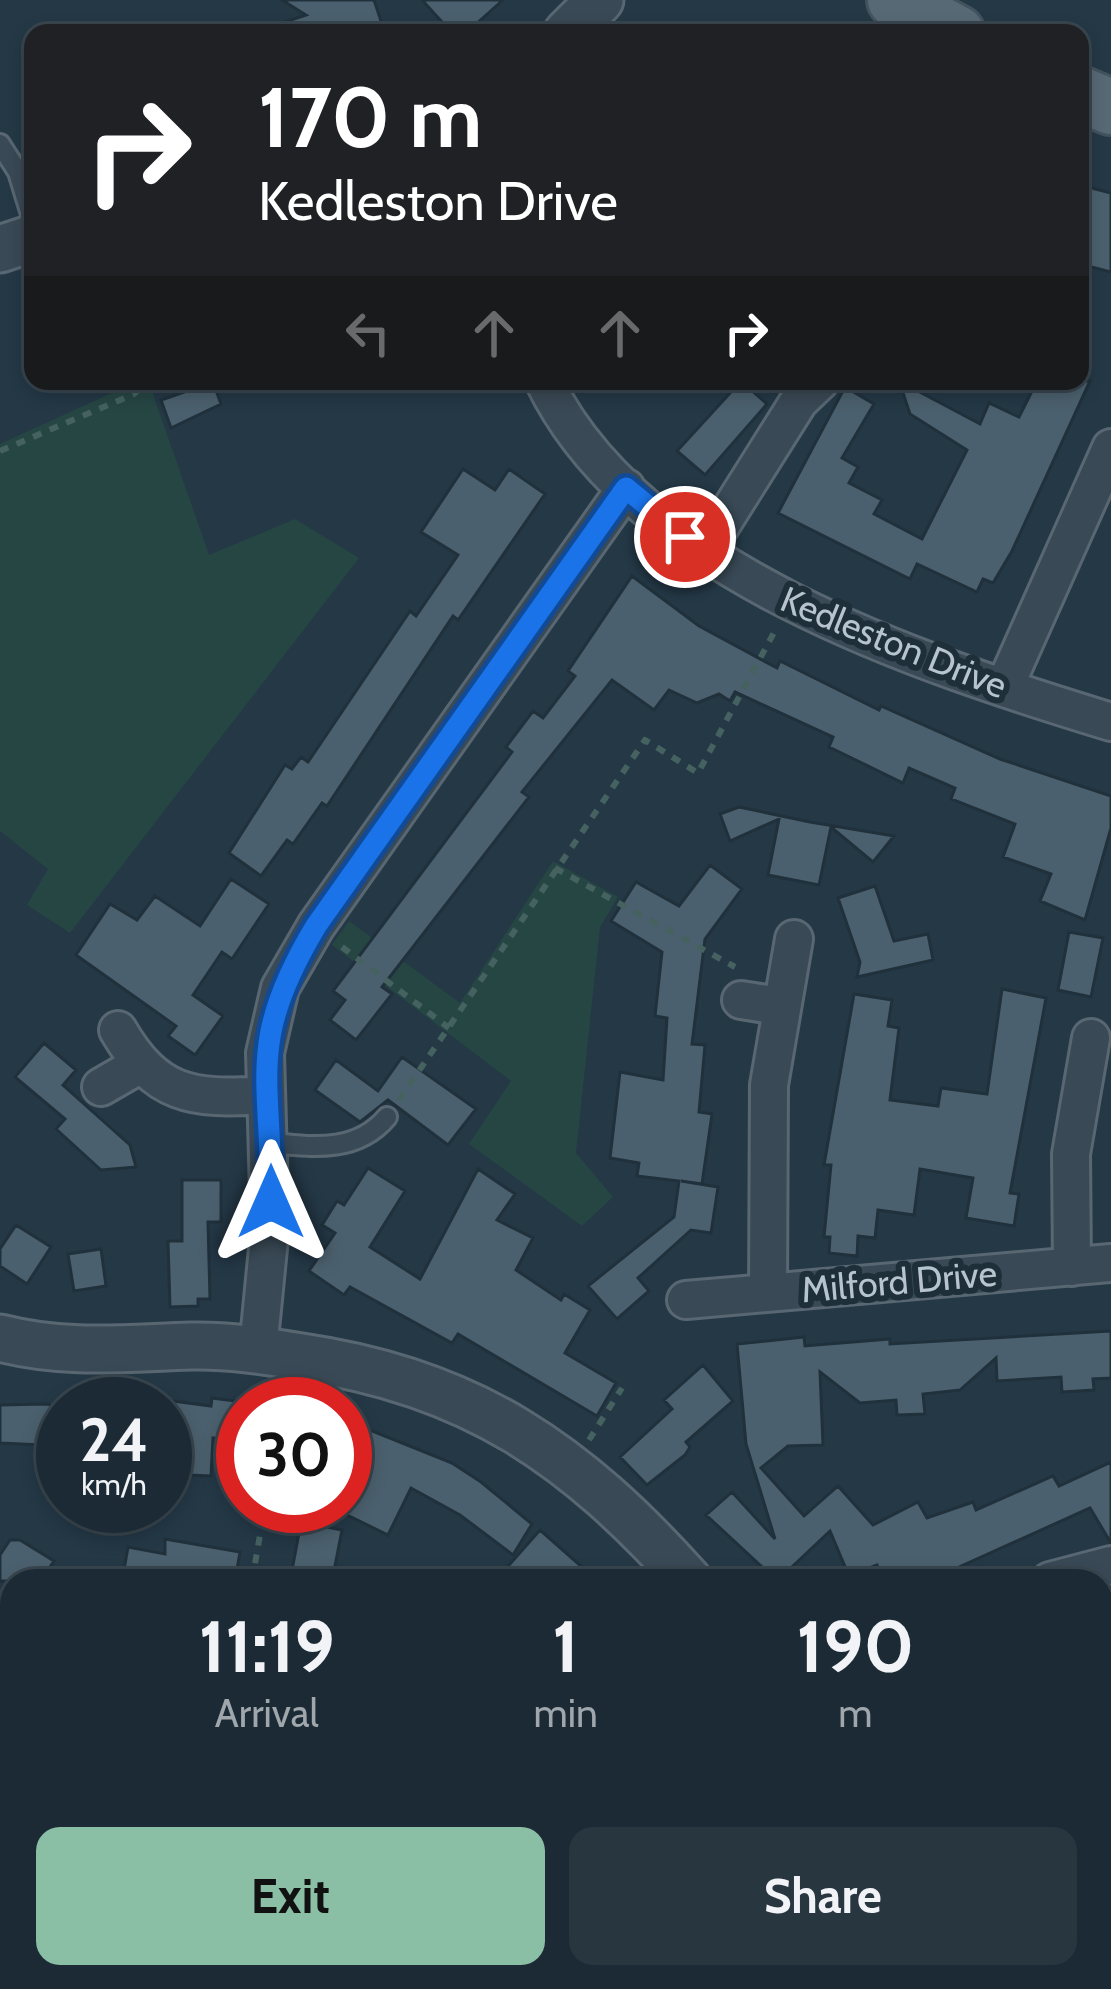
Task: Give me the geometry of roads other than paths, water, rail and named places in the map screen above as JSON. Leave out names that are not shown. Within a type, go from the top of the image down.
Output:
[{"type":"main road","points":[[895,0],[940,24]]},
{"type":"street","points":[[576,24],[600,0]]},
{"type":"street","name":"Kedleston Drive","points":[[549,390],[581,442],[626,488],[704,551],[790,603],[1004,688],[1111,722]]},
{"type":"street","points":[[704,551],[805,390]]},
{"type":"street","points":[[1004,688],[1110,450]]},
{"type":"street","points":[[258,1350],[271,1228],[271,1143],[263,1095],[271,1016],[280,988],[316,926],[626,488]]},
{"type":"street","points":[[768,1292],[766,1163],[779,1006],[794,939]]},
{"type":"street","points":[[741,1000],[779,1006]]},
{"type":"street","points":[[118,1030],[152,1078],[187,1092],[263,1095]]},
{"type":"street","points":[[1072,1267],[1071,1154],[1095,1100],[1091,1038]]},
{"type":"street","points":[[100,1087],[139,1065]]},
{"type":"street","name":"Milford Drive","points":[[686,1300],[1111,1263]]},
{"type":"street","points":[[0,1338],[62,1352],[192,1346],[258,1350],[373,1367],[432,1385],[479,1407],[571,1468],[676,1569]]},
{"type":"lane","points":[[0,144],[24,192]]},
{"type":"lane","points":[[271,1143],[340,1145],[375,1132],[387,1118]]}]
